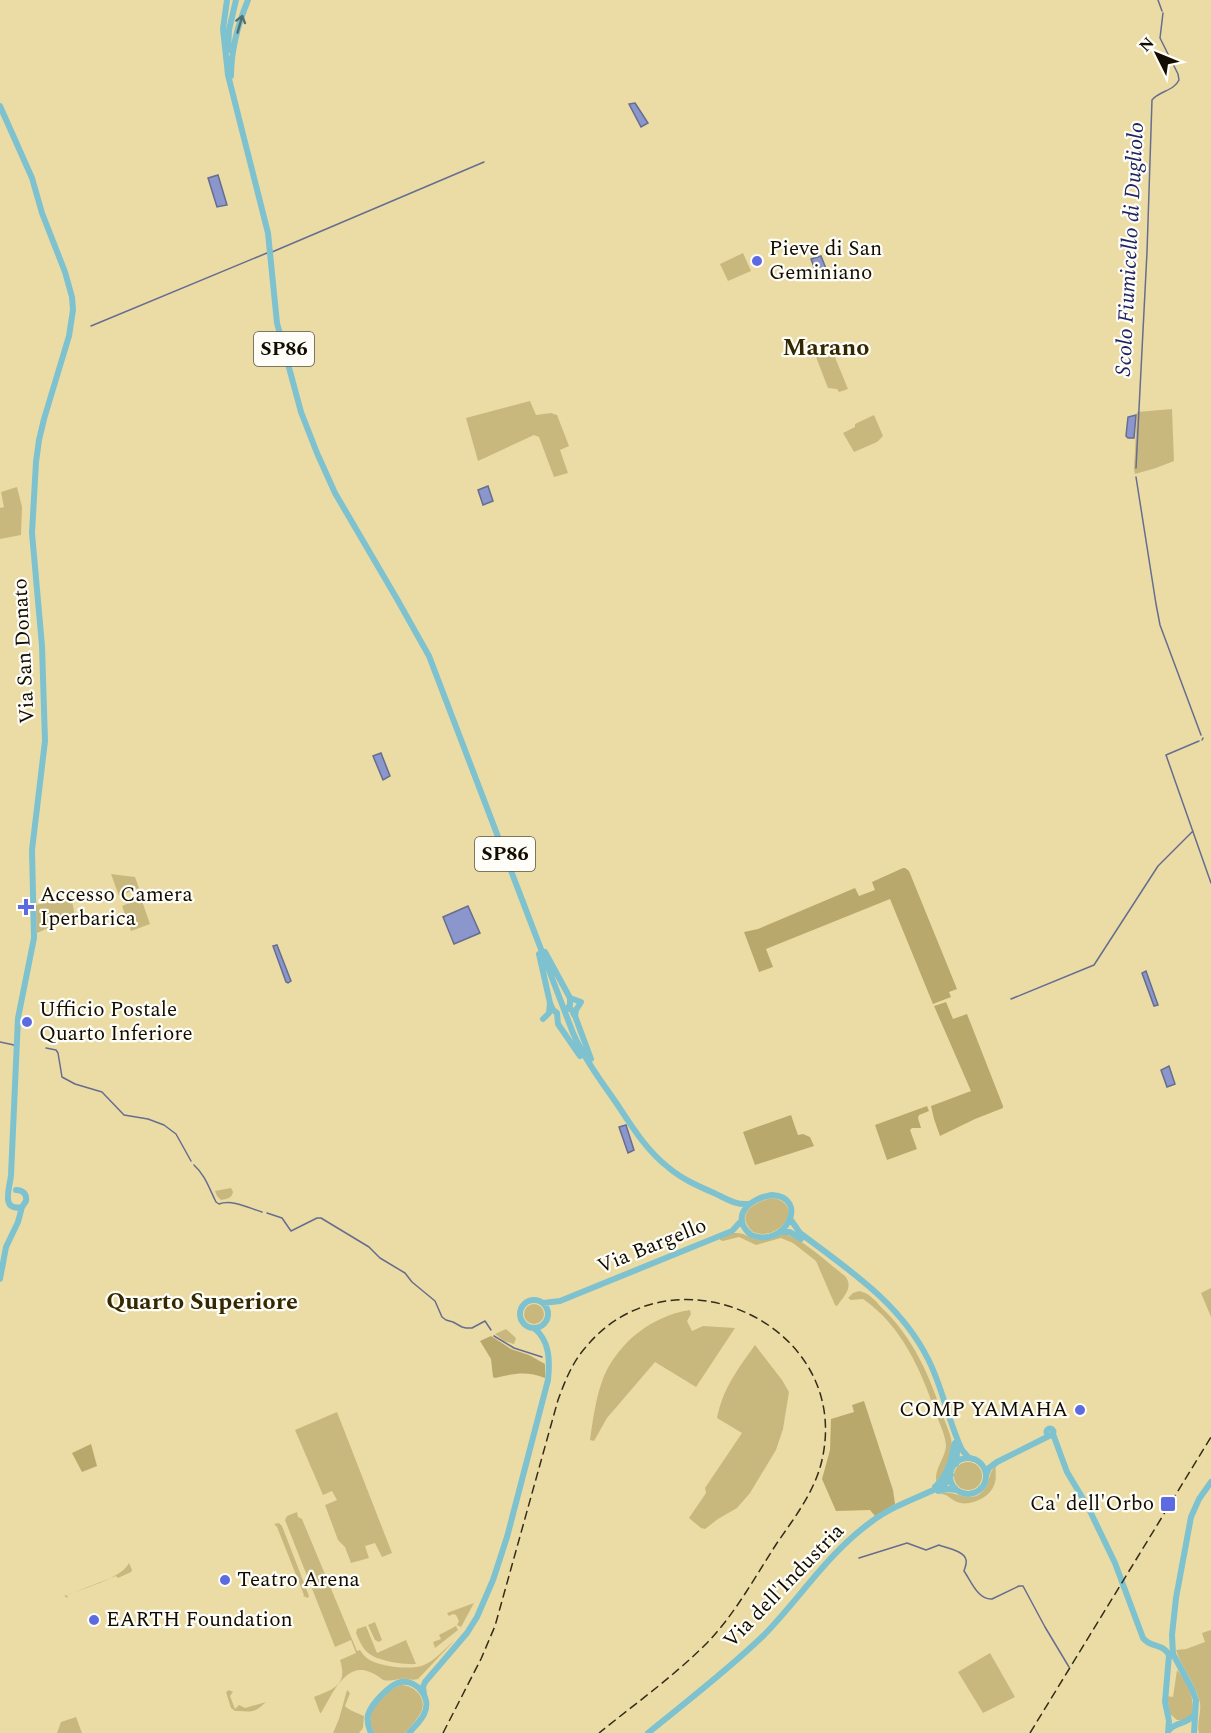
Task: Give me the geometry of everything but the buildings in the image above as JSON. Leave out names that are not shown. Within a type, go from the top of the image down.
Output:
[{"type":"main road","points":[[227,0],[223,29],[228,75]]},
{"type":"main road","name":"SP86","points":[[236,0],[229,30],[228,75],[261,206],[270,252],[277,323],[301,412],[317,453],[335,493],[429,656],[581,1051],[643,1143],[660,1161],[685,1179],[732,1202],[748,1204]]},
{"type":"main road","points":[[232,91],[231,59],[238,28],[248,0]]},
{"type":"main road","name":"Via San Donato","points":[[0,106],[32,178],[45,222],[65,272],[73,310],[69,336],[44,419],[36,462],[32,532],[42,646],[45,741],[32,850],[34,938],[18,1018],[9,1194]]},
{"type":"main road","points":[[536,936],[570,998],[568,1008],[573,1010],[588,1054],[605,1088]]},
{"type":"main road","points":[[536,936],[550,1003],[557,1013],[558,1024]]},
{"type":"main road","points":[[570,998],[581,1002],[575,1016]]},
{"type":"main road","points":[[550,1003],[550,1011],[543,1019],[552,1020],[558,1024],[605,1088]]},
{"type":"main road","name":"Via San Donato","points":[[11,1175],[12,1184],[16,1190]]},
{"type":"main road","points":[[0,1279],[6,1247],[16,1226],[22,1207],[26,1201],[23,1191],[16,1190],[9,1194],[8,1201],[17,1213],[16,1226]]},
{"type":"main road","points":[[767,1196],[781,1197],[791,1208],[790,1220],[786,1228],[764,1238],[748,1233],[742,1217],[748,1204],[767,1196]]},
{"type":"main road","name":"SP86","points":[[732,1202],[742,1217]]},
{"type":"main road","points":[[12,1207],[17,1209],[22,1207]]},
{"type":"main road","name":"Via Bargello","points":[[732,1231],[742,1217]]},
{"type":"main road","points":[[790,1220],[800,1233],[877,1293],[908,1327],[932,1368],[962,1450],[984,1468],[986,1476]]},
{"type":"main road","name":"Via Bargello","points":[[560,1301],[732,1231],[748,1233]]},
{"type":"main road","points":[[780,1232],[797,1235],[864,1286],[893,1314],[912,1339],[928,1369],[954,1440],[957,1452],[956,1464],[951,1475],[952,1483],[957,1490],[965,1494],[978,1491],[984,1484],[989,1468],[1051,1436]]},
{"type":"main road","points":[[544,1340],[534,1328],[521,1320],[520,1311],[525,1303],[532,1300],[543,1303],[560,1301]]},
{"type":"main road","points":[[409,1733],[424,1714],[426,1703],[423,1688],[425,1682],[467,1633],[477,1617],[498,1568],[546,1391],[549,1365],[543,1331],[548,1312],[560,1301]]},
{"type":"main road","points":[[543,1303],[548,1312]]},
{"type":"main road","points":[[534,1328],[545,1323]]},
{"type":"main road","points":[[956,1464],[965,1459],[992,1461],[1051,1436]]},
{"type":"main road","points":[[1051,1436],[1110,1554],[1143,1638],[1148,1644],[1165,1649],[1169,1657],[1165,1699],[1168,1733]]},
{"type":"main road","points":[[930,1491],[943,1478],[952,1456],[954,1440]]},
{"type":"main road","name":"Via dell'Industria","points":[[648,1733],[752,1646],[857,1532],[890,1509],[943,1485],[951,1475]]},
{"type":"main road","points":[[1194,1733],[1195,1696],[1173,1654],[1172,1635],[1176,1598],[1191,1517],[1199,1498],[1211,1482]]},
{"type":"main road","name":"Via dell'Industria","points":[[654,1733],[757,1647],[846,1547],[866,1529],[894,1511],[939,1491],[957,1490]]},
{"type":"main road","points":[[371,1733],[368,1724],[370,1710],[390,1687],[400,1682],[417,1682],[424,1678],[452,1648],[488,1592]]},
{"type":"main road","points":[[411,1683],[424,1694]]},
{"type":"main road","points":[[1168,1733],[1173,1726],[1190,1720],[1195,1714]]},
{"type":"main road","points":[[1168,1716],[1190,1727],[1194,1733]]},
{"type":"main road","points":[[363,1733],[368,1724]]},
{"type":"shaded area","points":[[743,253],[751,271],[728,281],[720,264]]},
{"type":"shaded area","points":[[832,350],[848,389],[839,392],[837,389],[828,388],[816,357]]},
{"type":"shaded area","points":[[530,401],[536,415],[551,413],[557,415],[569,446],[560,450],[568,473],[554,477],[539,437],[534,435],[478,461],[466,418]]},
{"type":"shaded area","points":[[1172,409],[1174,461],[1135,474],[1137,412]]},
{"type":"shaded area","points":[[874,415],[883,436],[877,442],[854,452],[843,433]]},
{"type":"shaded area","points":[[17,487],[22,507],[21,535],[0,539],[0,508],[4,507],[1,492]]},
{"type":"shaded area","points":[[903,868],[909,871],[957,989],[949,992],[951,997],[933,1004],[890,899],[766,949],[773,967],[759,972],[744,932],[758,929],[855,888],[859,896],[875,890],[872,882]]},
{"type":"shaded area","points":[[111,874],[135,877],[139,888],[119,896]]},
{"type":"shaded area","points":[[71,896],[75,916],[37,933],[36,905]]},
{"type":"shaded area","points":[[141,898],[150,924],[131,931],[122,906]]},
{"type":"shaded area","points":[[946,1002],[953,1019],[967,1014],[1003,1108],[940,1136],[931,1106],[971,1091],[934,1006]]},
{"type":"shaded area","points":[[927,1106],[929,1111],[919,1115],[918,1118],[921,1128],[910,1130],[917,1149],[887,1160],[875,1125]]},
{"type":"shaded area","points":[[791,1115],[798,1135],[803,1134],[810,1137],[814,1146],[755,1165],[743,1132]]},
{"type":"shaded area","points":[[231,1188],[232,1196],[223,1200],[217,1196],[215,1191]]},
{"type":"shaded area","points":[[772,1198],[782,1201],[787,1207],[786,1221],[773,1232],[763,1234],[753,1232],[745,1220],[746,1214],[759,1202]]},
{"type":"shaded area","points":[[734,1233],[757,1240],[783,1234],[789,1235],[814,1251],[845,1276],[849,1284],[847,1291],[837,1306],[835,1305],[816,1261],[793,1243],[781,1238],[756,1245],[739,1237],[720,1240]]},
{"type":"shaded area","points":[[1211,1288],[1211,1317],[1201,1293]]},
{"type":"shaded area","points":[[859,1291],[874,1299],[903,1332],[920,1359],[933,1388],[952,1446],[949,1461],[937,1484],[936,1474],[946,1445],[924,1381],[917,1365],[889,1322],[863,1299],[848,1298]]},
{"type":"shaded area","points":[[534,1304],[541,1307],[544,1314],[541,1321],[534,1324],[527,1321],[524,1314],[527,1307]]},
{"type":"shaded area","points":[[690,1310],[691,1314],[687,1321],[692,1331],[703,1326],[735,1328],[696,1387],[655,1362],[607,1418],[594,1441],[590,1440],[601,1384],[619,1352],[628,1341],[650,1324]]},
{"type":"shaded area","points":[[506,1329],[516,1338],[514,1344],[504,1341],[495,1334]]},
{"type":"shaded area","points":[[491,1336],[511,1349],[545,1364],[545,1378],[527,1374],[493,1377],[491,1359],[480,1341]]},
{"type":"shaded area","points":[[755,1345],[789,1392],[783,1429],[776,1450],[750,1493],[737,1508],[705,1529],[701,1528],[689,1518],[706,1493],[705,1488],[742,1433],[717,1418],[720,1407],[732,1379]]},
{"type":"shaded area","points":[[864,1401],[893,1490],[895,1504],[875,1516],[870,1510],[836,1511],[822,1479],[830,1450],[831,1419],[854,1412],[852,1405]]},
{"type":"shaded area","points":[[337,1412],[392,1553],[382,1557],[375,1543],[365,1546],[369,1558],[351,1563],[345,1547],[338,1540],[325,1505],[337,1500],[332,1491],[323,1495],[295,1430]]},
{"type":"shaded area","points":[[91,1444],[97,1466],[82,1472],[72,1453]]},
{"type":"shaded area","points":[[968,1462],[978,1466],[982,1476],[978,1486],[968,1490],[958,1486],[954,1476],[958,1466]]},
{"type":"shaded area","points":[[996,1466],[992,1490],[978,1500],[962,1503],[940,1494],[977,1496],[987,1486],[991,1472]]},
{"type":"shaded area","points":[[297,1512],[298,1517],[302,1519],[357,1651],[360,1650],[368,1659],[379,1664],[419,1667],[428,1663],[454,1641],[418,1679],[388,1681],[361,1670],[353,1672],[341,1681],[340,1660],[356,1653],[351,1640],[335,1647],[285,1520],[287,1516]]},
{"type":"shaded area","points":[[279,1523],[308,1598],[303,1596],[274,1524]]},
{"type":"shaded area","points":[[129,1563],[131,1572],[118,1578],[116,1576],[110,1578],[125,1569]]},
{"type":"shaded area","points":[[474,1603],[461,1627],[457,1625],[459,1621],[456,1615],[449,1616],[447,1613]]},
{"type":"shaded area","points":[[375,1622],[382,1640],[379,1642],[375,1640],[368,1625]]},
{"type":"shaded area","points":[[366,1626],[377,1653],[406,1640],[416,1664],[389,1661],[369,1654],[356,1633],[357,1629]]},
{"type":"shaded area","points":[[456,1626],[458,1630],[435,1648],[433,1642],[441,1639],[439,1635]]},
{"type":"shaded area","points":[[1211,1630],[1211,1733],[1199,1733],[1199,1699],[1176,1650],[1205,1642],[1202,1633]]},
{"type":"shaded area","points":[[990,1653],[1015,1697],[983,1713],[958,1672]]},
{"type":"shaded area","points":[[1177,1670],[1187,1685],[1192,1701],[1193,1713],[1185,1720],[1177,1720],[1170,1714],[1167,1696],[1173,1697]]},
{"type":"shaded area","points":[[338,1685],[321,1713],[314,1697],[328,1691]]},
{"type":"shaded area","points":[[401,1685],[416,1690],[419,1694],[423,1704],[420,1714],[405,1733],[374,1733],[370,1721],[373,1709],[388,1693]]},
{"type":"shaded area","points":[[229,1690],[233,1692],[230,1696],[235,1709],[239,1705],[245,1708],[266,1702],[255,1711],[235,1711],[231,1708],[226,1692]]},
{"type":"shaded area","points":[[347,1690],[350,1693],[345,1706],[364,1716],[363,1728],[359,1733],[333,1733],[339,1719]]},
{"type":"shaded area","points":[[76,1717],[82,1733],[57,1733],[61,1722]]},
{"type":"water","points":[[635,103],[648,123],[641,127],[629,104]]},
{"type":"water","points":[[218,175],[227,205],[217,207],[208,178]]},
{"type":"water","points":[[821,256],[827,271],[817,275],[811,259]]},
{"type":"water","points":[[1136,415],[1134,438],[1128,438],[1126,436],[1128,417]]},
{"type":"water","points":[[488,486],[493,501],[483,505],[478,490]]},
{"type":"water","points":[[381,753],[390,776],[383,780],[373,756]]},
{"type":"water","points":[[468,906],[480,933],[454,944],[443,917]]},
{"type":"water","points":[[277,945],[291,981],[288,983],[273,946]]},
{"type":"water","points":[[1146,971],[1158,1005],[1154,1006],[1142,973]]},
{"type":"water","points":[[1169,1066],[1175,1084],[1167,1087],[1161,1070]]},
{"type":"water","points":[[626,1125],[634,1150],[628,1153],[619,1127]]},
{"type":"waterway","name":"Scolo Fiumicello di Dugliolo","points":[[1158,0],[1162,11]]},
{"type":"waterway","name":"Scolo Fiumicello di Dugliolo","points":[[1136,468],[1152,100],[1177,84],[1179,80],[1160,38],[1163,13]]},
{"type":"waterway","points":[[272,252],[484,162]]},
{"type":"waterway","points":[[91,326],[267,253]]},
{"type":"waterway","name":"Scolo Fiumicello di Dugliolo","points":[[1136,477],[1160,625],[1201,735]]},
{"type":"waterway","name":"Scolo Fiumicello di Dugliolo","points":[[1199,741],[1166,755],[1211,883]]},
{"type":"waterway","points":[[1011,999],[1094,965],[1158,866],[1193,831]]},
{"type":"waterway","points":[[0,1042],[14,1045]]},
{"type":"waterway","points":[[46,1048],[56,1050],[58,1053],[62,1077],[75,1084],[102,1092],[124,1115],[148,1119],[164,1125],[176,1134],[191,1161]]},
{"type":"waterway","points":[[194,1165],[204,1177],[216,1202],[219,1204],[235,1203],[262,1212]]},
{"type":"waterway","points":[[267,1213],[282,1218],[291,1231],[321,1218],[369,1247],[380,1258],[405,1273],[412,1282],[435,1301],[442,1317],[446,1320],[466,1328],[472,1328],[485,1321],[491,1330]]},
{"type":"waterway","points":[[494,1336],[514,1348],[542,1357]]},
{"type":"waterway","points":[[859,1558],[907,1543],[926,1550],[939,1545],[959,1552],[966,1560],[964,1571],[975,1589],[983,1596],[992,1599],[1023,1586],[1069,1667]]},
{"type":"railway","points":[[443,1733],[481,1659],[495,1626],[558,1400],[580,1354],[621,1317],[663,1302],[706,1301],[747,1313],[783,1337],[810,1370],[824,1412],[822,1460],[819,1471],[797,1513],[736,1608],[717,1632],[681,1667],[599,1733]]},
{"type":"railway","points":[[1030,1733],[1211,1437]]},
{"type":"place","name":"Pieve di San Geminiano","points":[[757,261]]},
{"type":"place","name":"Accesso Camera Iperbarica","points":[[26,907]]},
{"type":"place","name":"Ufficio Postale Quarto Inferiore","points":[[27,1022]]},
{"type":"place","name":"COMP YAMAHA","points":[[1080,1410]]},
{"type":"place","name":"Ca' dell'Orbo","points":[[1168,1504]]},
{"type":"place","name":"Teatro Arena","points":[[225,1580]]},
{"type":"place","name":"EARTH Foundation","points":[[94,1620]]},
{"type":"district","name":"Marano","points":[[826,348]]},
{"type":"district","name":"Quarto Superiore","points":[[202,1302]]}]
